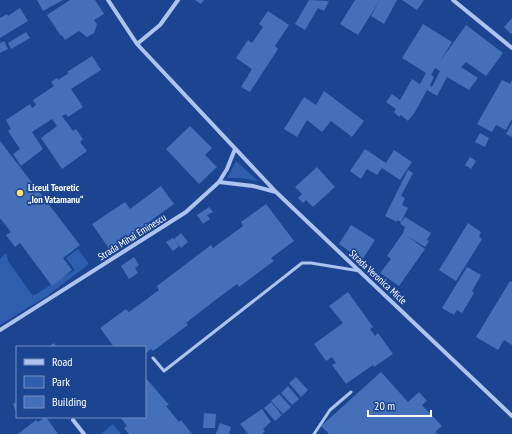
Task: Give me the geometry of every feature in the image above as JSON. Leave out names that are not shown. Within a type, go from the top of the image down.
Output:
[{"type":"street","name":"Strada Veronica Micle","points":[[108,0],[137,44],[276,192],[512,416]]},
{"type":"street","points":[[137,44],[160,25],[178,0]]},
{"type":"street","points":[[453,0],[512,48]]},
{"type":"street","points":[[235,149],[227,169],[219,182],[253,186],[276,192]]},
{"type":"street","name":"Strada Mihai Eminescu","points":[[0,330],[186,212],[219,182]]},
{"type":"street","points":[[73,420],[84,434]]},
{"type":"lane","points":[[153,358],[164,371],[302,263],[312,263],[360,272]]},
{"type":"lane","points":[[314,434],[330,410],[351,392]]},
{"type":"green space","points":[[236,161],[258,181],[227,178]]},
{"type":"green space","points":[[78,249],[89,264],[47,296],[0,325],[0,259],[6,253],[8,261],[33,296],[75,270],[66,258]]},
{"type":"green space","points":[[113,424],[121,434],[101,434]]},
{"type":"building","points":[[37,0],[63,0],[43,11]]},
{"type":"building","points":[[70,0],[95,0],[104,14],[94,20],[97,24],[94,33],[87,37],[79,31],[65,40],[62,35],[61,36],[47,15]]},
{"type":"building","points":[[195,0],[204,0],[201,4]]},
{"type":"building","points":[[309,0],[329,1],[324,11],[318,8],[305,30],[295,24]]},
{"type":"building","points":[[355,0],[380,0],[358,35],[340,24]]},
{"type":"building","points":[[380,0],[397,0],[384,24],[371,16]]},
{"type":"building","points":[[402,0],[424,0],[417,10]]},
{"type":"building","points":[[20,8],[28,21],[0,38],[0,18],[7,14],[8,16]]},
{"type":"building","points":[[268,11],[289,25],[275,46],[278,49],[250,92],[241,87],[252,69],[236,58],[248,40],[252,43],[263,27],[259,24]]},
{"type":"building","points":[[512,18],[512,33],[511,34],[504,27]]},
{"type":"building","points":[[423,24],[452,42],[439,63],[466,25],[503,53],[486,76],[466,62],[461,67],[478,78],[469,90],[447,77],[437,96],[427,90],[415,112],[408,121],[401,115],[399,117],[394,112],[396,109],[386,102],[392,94],[400,100],[412,79],[420,84],[426,73],[402,58]],"holes":[[[435,68],[440,71],[432,87],[430,85],[434,77],[431,75]]]},
{"type":"building","points":[[26,32],[30,38],[11,49],[8,43]]},
{"type":"building","points":[[4,41],[8,49],[0,53],[0,43]]},
{"type":"building","points":[[92,56],[101,70],[71,89],[83,107],[68,117],[66,114],[62,116],[73,131],[76,129],[83,139],[80,142],[87,151],[62,169],[41,138],[57,126],[52,119],[32,132],[43,149],[21,166],[13,154],[20,149],[8,131],[11,129],[6,120],[30,104],[32,108],[36,105],[33,100],[54,86],[51,82],[57,78],[58,80],[69,73],[67,72]]},
{"type":"building","points":[[502,80],[510,84],[512,80],[512,119],[506,130],[496,125],[492,132],[477,124]]},
{"type":"building","points":[[324,91],[364,121],[352,137],[331,121],[322,132],[307,120],[297,137],[284,129],[304,97],[316,105]]},
{"type":"building","points":[[512,123],[512,137],[506,134]]},
{"type":"building","points":[[190,126],[212,148],[205,155],[217,167],[199,184],[166,149]]},
{"type":"building","points":[[480,133],[489,138],[485,147],[475,142]]},
{"type":"building","points":[[0,141],[80,245],[63,258],[72,270],[52,286],[20,243],[15,247],[6,235],[11,232],[0,218]]},
{"type":"building","points":[[365,149],[386,163],[394,150],[412,162],[400,180],[382,168],[377,175],[367,169],[361,179],[350,171]]},
{"type":"building","points":[[470,157],[476,161],[471,169],[465,165]]},
{"type":"building","points":[[317,167],[335,187],[313,207],[306,200],[303,203],[298,198],[302,194],[295,187]]},
{"type":"building","points":[[408,170],[413,173],[401,196],[405,198],[402,205],[408,208],[401,222],[397,220],[397,222],[385,216]]},
{"type":"building","points":[[161,186],[174,204],[142,227],[145,231],[112,253],[92,224],[125,202],[130,209]]},
{"type":"building","points":[[266,204],[294,241],[271,258],[274,261],[239,287],[237,284],[214,301],[186,323],[188,325],[153,351],[151,349],[146,353],[146,346],[113,346],[100,328],[126,309],[129,312],[159,290],[157,286],[211,245],[213,248],[243,226],[241,222]]},
{"type":"building","points":[[209,207],[213,212],[207,215],[210,219],[203,224],[197,215]]},
{"type":"building","points":[[405,217],[431,233],[427,240],[429,241],[425,247],[407,236],[425,249],[399,286],[380,273],[391,259],[387,256],[403,233],[405,227],[400,224]]},
{"type":"building","points":[[468,223],[481,232],[479,237],[482,239],[456,281],[439,270]]},
{"type":"building","points":[[351,225],[375,240],[362,260],[339,244]]},
{"type":"building","points":[[181,233],[188,242],[181,248],[174,239]]},
{"type":"building","points":[[173,238],[179,246],[173,251],[166,242]]},
{"type":"building","points":[[134,257],[139,265],[135,268],[138,273],[129,279],[121,266]]},
{"type":"building","points":[[467,267],[481,275],[472,291],[474,293],[462,313],[457,310],[454,315],[442,308]]},
{"type":"building","points":[[510,281],[512,282],[512,345],[504,340],[498,350],[476,337]]},
{"type":"building","points":[[348,292],[373,327],[370,329],[375,336],[378,333],[393,354],[374,367],[373,365],[346,384],[332,365],[336,363],[332,357],[326,361],[314,344],[343,323],[329,306]]},
{"type":"building","points":[[381,372],[408,402],[419,392],[420,393],[427,401],[422,405],[442,426],[435,432],[438,434],[329,434],[321,426]]},
{"type":"building","points":[[296,377],[308,390],[301,397],[289,383]]},
{"type":"building","points":[[146,378],[169,405],[166,406],[179,422],[181,420],[192,434],[129,434],[124,428],[127,426],[121,418],[146,418]]},
{"type":"building","points":[[288,386],[299,399],[292,405],[281,393]]},
{"type":"building","points":[[279,394],[291,407],[283,414],[271,401]]},
{"type":"building","points":[[16,402],[16,412],[13,404]]},
{"type":"building","points":[[271,402],[282,415],[275,421],[264,408]]},
{"type":"building","points":[[262,409],[271,422],[263,429],[265,431],[262,434],[248,434],[240,424]]},
{"type":"building","points":[[204,413],[216,414],[215,428],[203,428]]},
{"type":"building","points":[[47,418],[58,434],[18,434],[36,420],[38,422]]},
{"type":"building","points":[[220,423],[231,427],[229,434],[216,434]]},
{"type":"place","name":"Liceul Teoretic „Ion Vatamanu“","points":[[20,193]]}]
